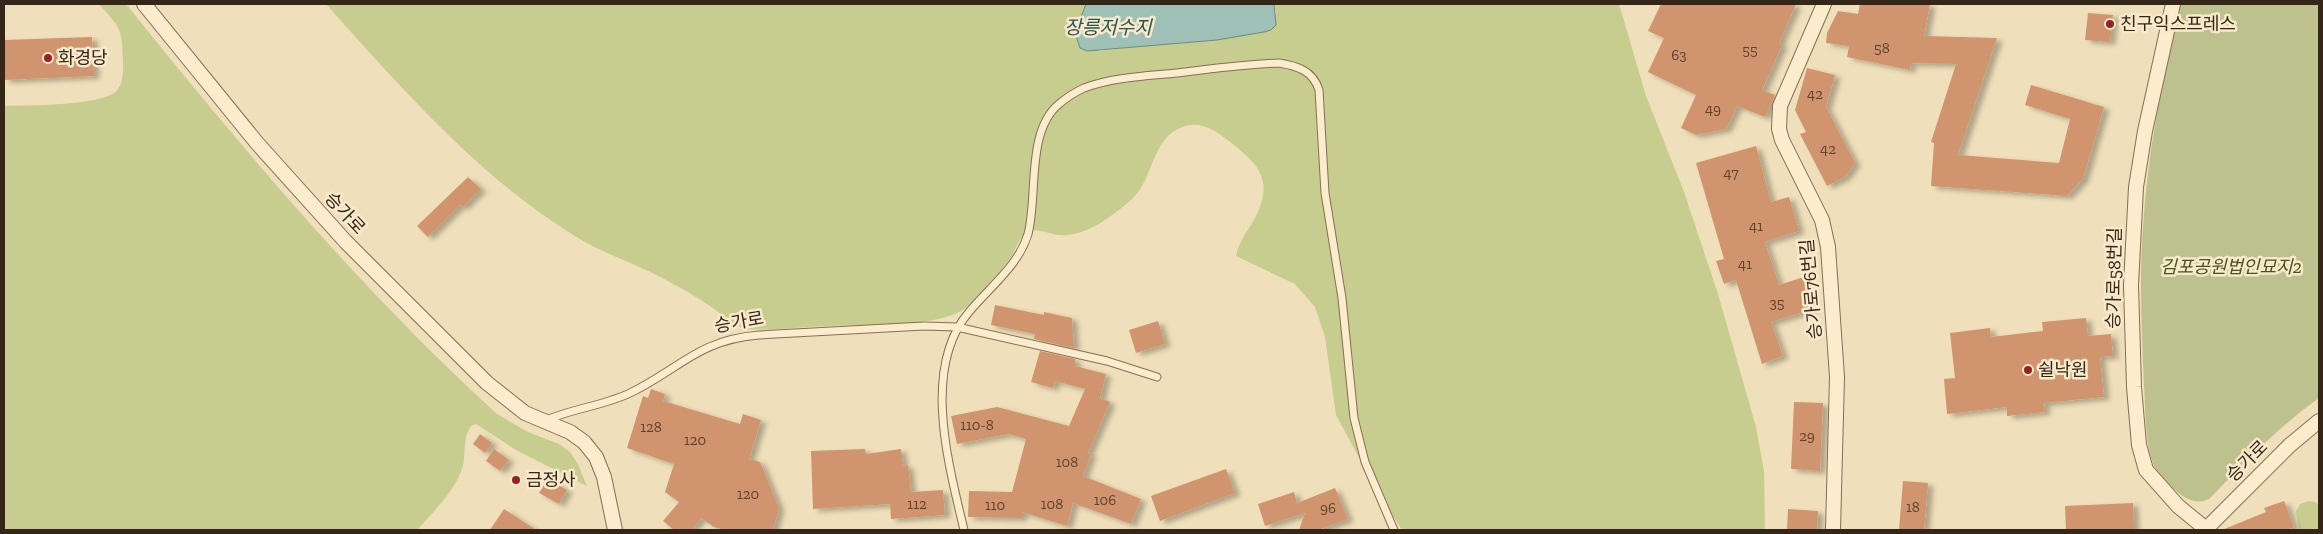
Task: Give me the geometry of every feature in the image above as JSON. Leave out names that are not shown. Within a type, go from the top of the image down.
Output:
[{"type":"street","name":"승가로","points":[[144,4],[257,143],[346,242],[487,383],[525,413],[570,432],[584,442],[596,457],[604,477],[615,530]]},
{"type":"street","name":"승가로76번길","points":[[1824,4],[1784,98],[1778,118],[1782,140],[1822,220],[1828,247],[1836,368],[1833,530]]},
{"type":"street","name":"승가로58번길","points":[[2173,4],[2145,131],[2136,187],[2130,302],[2134,387],[2139,445],[2146,470],[2167,495],[2205,530]]},
{"type":"street","name":"승가로","points":[[2205,530],[2290,445],[2319,420]]},
{"type":"lane","points":[[964,530],[947,446],[943,396],[944,368],[958,327],[1010,265],[1028,234],[1038,147],[1048,117],[1057,106],[1084,88],[1101,83],[1279,63],[1301,68],[1316,81],[1321,103],[1325,185],[1342,298],[1354,418],[1367,469],[1394,530]]},
{"type":"lane","name":"승가로","points":[[544,421],[560,414],[627,394],[692,354],[724,340],[788,333],[934,326],[958,327],[1107,361],[1157,376]]},
{"type":"green space","points":[[99,4],[126,4],[213,111],[303,216],[397,317],[497,414],[528,432],[559,444],[570,452],[578,464],[587,486],[516,450],[476,424],[471,426],[468,431],[464,462],[456,482],[441,503],[417,530],[4,530],[4,106],[77,103],[105,97],[117,90],[123,74],[121,35],[116,24]]},
{"type":"green space","points":[[326,4],[1086,4],[1083,14],[1099,51],[1264,32],[1271,30],[1276,12],[1274,4],[1619,4],[1646,96],[1684,192],[1718,294],[1756,427],[1764,471],[1765,530],[1402,530],[1375,487],[1336,415],[1325,337],[1315,307],[1295,284],[1236,256],[1239,245],[1256,216],[1261,203],[1263,182],[1260,173],[1248,157],[1239,149],[1224,137],[1203,126],[1185,126],[1174,131],[1165,139],[1139,191],[1131,200],[1098,225],[1069,235],[1036,230],[1026,233],[1020,239],[1010,259],[989,286],[977,299],[952,315],[899,324],[744,329],[676,285],[585,242],[513,192],[446,133],[415,102]]},
{"type":"green space","name":"김포공원법인묘지2","points":[[2181,4],[2319,4],[2319,398],[2275,433],[2205,501],[2187,498],[2161,477],[2153,463],[2146,430],[2141,287],[2145,199],[2152,142],[2162,87]]},
{"type":"green space","points":[[2309,501],[2319,505],[2319,530],[2299,530],[2296,511],[2300,504]]},
{"type":"water","name":"장릉저수지","points":[[1086,4],[1274,4],[1276,25],[1271,30],[1264,32],[1217,40],[1087,51],[1080,48],[1075,33]]},
{"type":"building","points":[[1661,4],[1796,4],[1779,43],[1782,45],[1762,90],[1775,95],[1765,117],[1737,106],[1726,129],[1696,135],[1681,128],[1696,95],[1648,72],[1664,38],[1648,31]]},
{"type":"building","points":[[1860,4],[1930,4],[1924,36],[1997,38],[1958,155],[2059,163],[2070,119],[2025,105],[2031,85],[2104,107],[2083,179],[2067,196],[1931,186],[1934,143],[1931,142],[1956,64],[1911,63],[1910,70],[1847,57],[1849,46],[1826,43],[1827,33],[1838,11],[1858,14]]},
{"type":"building","points":[[2088,13],[2113,15],[2110,42],[2085,40]]},
{"type":"building","name":"화경당","points":[[92,37],[94,76],[4,80],[4,40]]},
{"type":"building","points":[[1807,68],[1835,75],[1826,107],[1855,163],[1845,177],[1827,186],[1800,134],[1806,132],[1795,110]]},
{"type":"building","points":[[1756,146],[1771,202],[1789,197],[1799,231],[1765,242],[1779,285],[1804,277],[1813,309],[1771,322],[1783,356],[1762,364],[1736,280],[1724,284],[1716,261],[1724,259],[1696,163]]},
{"type":"building","points":[[468,177],[481,189],[463,207],[460,205],[428,237],[417,226]]},
{"type":"building","points":[[995,305],[1044,315],[1044,312],[1072,318],[1074,348],[1034,339],[1035,334],[991,325]]},
{"type":"building","name":"쉴낙원","points":[[2086,318],[2088,336],[2111,334],[2113,356],[2100,357],[2104,397],[2044,403],[2045,412],[2007,416],[2007,407],[1947,414],[1944,379],[1955,378],[1950,333],[1990,328],[1991,337],[2043,331],[2042,322]]},
{"type":"building","points":[[1158,321],[1165,344],[1136,353],[1129,330]]},
{"type":"building","points":[[1040,351],[1075,359],[1075,366],[1106,374],[1100,398],[1110,402],[1088,453],[1091,454],[1083,476],[1141,499],[1131,524],[1073,503],[1067,526],[1022,512],[1022,518],[968,517],[969,491],[1012,492],[1026,439],[1008,434],[957,444],[951,416],[997,407],[1069,426],[1085,389],[1055,381],[1053,388],[1031,382]]},
{"type":"building","points":[[651,389],[665,394],[663,401],[740,424],[743,414],[761,420],[749,459],[760,462],[779,508],[773,530],[725,530],[714,527],[701,518],[692,530],[674,530],[663,521],[679,502],[665,492],[674,464],[627,448],[643,396],[648,398]]},
{"type":"building","points":[[1794,402],[1823,403],[1820,471],[1791,469]]},
{"type":"building","points":[[480,434],[492,443],[485,453],[473,444]]},
{"type":"building","points":[[494,449],[509,460],[500,471],[486,461]]},
{"type":"building","points":[[865,449],[866,454],[901,449],[903,466],[908,465],[911,492],[943,490],[945,515],[891,519],[890,504],[813,509],[811,451]]},
{"type":"building","points":[[1226,469],[1235,493],[1160,521],[1151,496]]},
{"type":"building","points":[[548,479],[567,490],[559,504],[539,493]]},
{"type":"building","points":[[1903,481],[1928,483],[1924,530],[1899,530]]},
{"type":"building","points":[[1335,488],[1348,519],[1318,530],[1299,530],[1305,513],[1265,526],[1258,504],[1294,492],[1297,503]]},
{"type":"building","points":[[2284,501],[2294,527],[2287,530],[2222,530],[2266,512],[2264,508]]},
{"type":"building","points":[[2133,503],[2134,530],[2066,530],[2065,506]]},
{"type":"building","points":[[504,509],[536,530],[490,530]]},
{"type":"building","points":[[1788,509],[1818,511],[1817,530],[1787,530]]},
{"type":"place","name":"친구익스프레스","points":[[2110,24]]},
{"type":"place","name":"화경당","points":[[48,58]]},
{"type":"place","name":"쉴낙원","points":[[2028,370]]},
{"type":"place","name":"금정사","points":[[516,480]]}]
